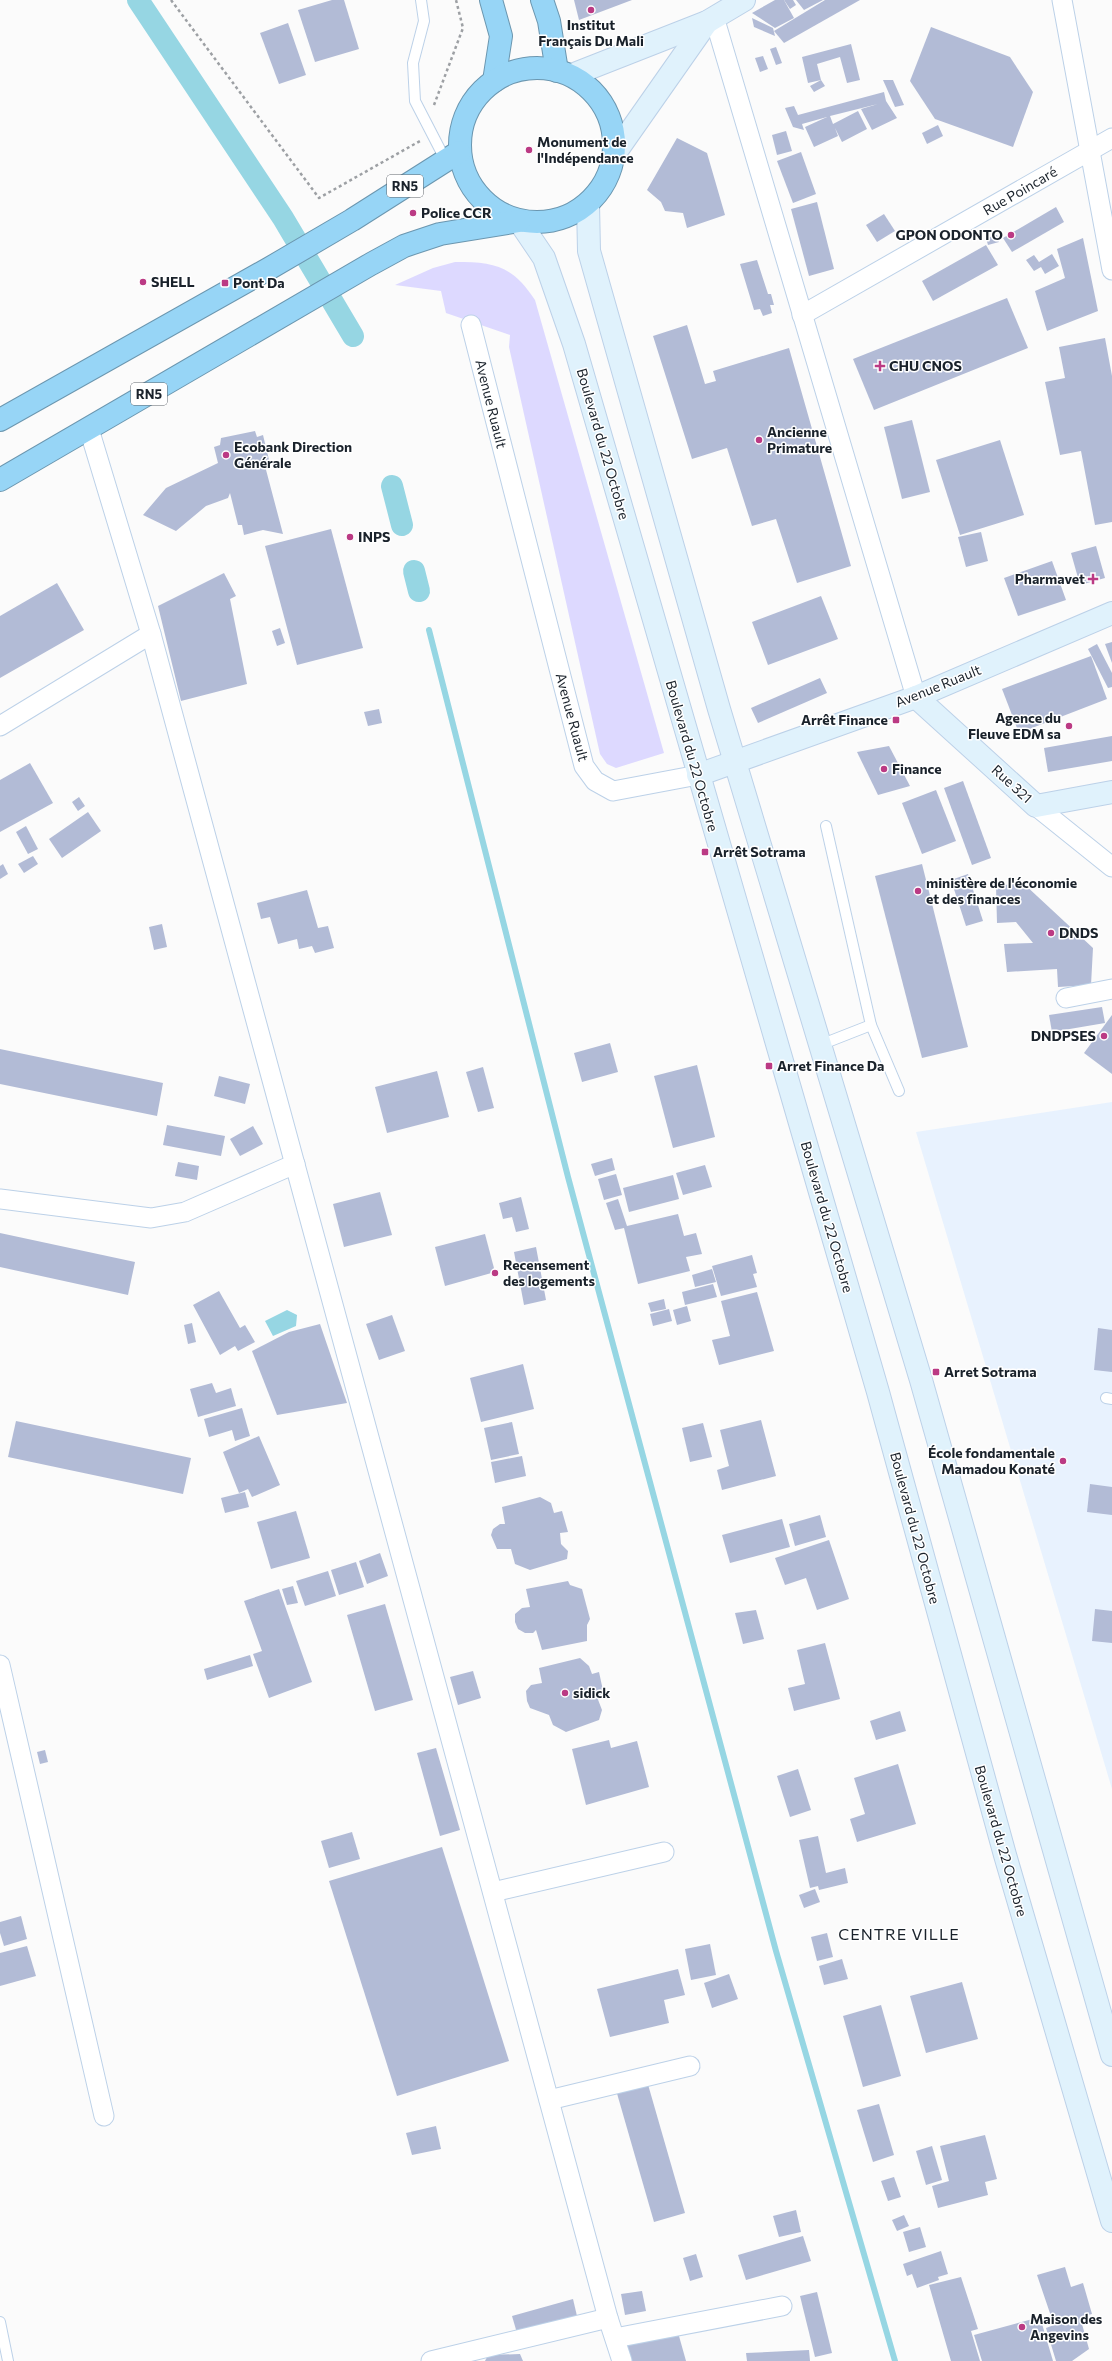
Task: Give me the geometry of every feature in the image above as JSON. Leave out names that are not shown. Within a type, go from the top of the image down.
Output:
[{"type":"highway","points":[[491,0],[501,36],[494,81]]},
{"type":"highway","points":[[542,0],[564,73]]},
{"type":"highway","points":[[535,69],[564,73],[594,90],[607,114],[613,137],[613,156],[609,174],[600,190],[588,204],[573,214],[556,221],[537,223],[519,221],[496,212],[478,196],[452,156],[466,112],[478,94],[494,81],[514,72],[535,69]]},
{"type":"highway","name":"RN5","points":[[0,420],[270,268],[352,220],[452,156]]},
{"type":"highway","name":"RN5","points":[[0,480],[404,246],[440,234],[519,221]]},
{"type":"main road","points":[[564,73],[710,19],[744,0]]},
{"type":"main road","points":[[613,156],[710,19]]},
{"type":"main road","points":[[588,204],[589,251],[734,762],[923,1388],[1112,2055]]},
{"type":"main road","name":"Boulevard du 22 Octobre","points":[[519,221],[544,258],[574,344],[878,1392],[1004,1855],[1112,2221]]},
{"type":"main road","name":"Avenue Ruault","points":[[698,775],[916,697],[1112,613]]},
{"type":"main road","name":"Rue 321","points":[[916,697],[1036,806]]},
{"type":"main road","points":[[1036,806],[1112,792]]},
{"type":"street","points":[[1062,0],[1112,270]]},
{"type":"street","points":[[710,19],[802,315],[916,697]]},
{"type":"street","name":"Rue Poincaré","points":[[802,315],[1090,152],[1112,138]]},
{"type":"street","name":"Avenue Ruault","points":[[471,326],[584,766],[596,781],[613,791],[698,775]]},
{"type":"street","points":[[89,429],[151,634],[608,2318],[622,2361]]},
{"type":"street","points":[[0,726],[151,634]]},
{"type":"street","name":"Rue 321","points":[[1036,806],[1112,867]]},
{"type":"street","points":[[1066,998],[1112,988]]},
{"type":"street","points":[[0,1199],[151,1218],[185,1212],[295,1164]]},
{"type":"street","points":[[0,1665],[104,2116]]},
{"type":"street","points":[[493,1892],[664,1852]]},
{"type":"street","points":[[549,2100],[690,2066]]},
{"type":"street","points":[[615,2338],[782,2306]]},
{"type":"street","points":[[431,2361],[608,2318]]},
{"type":"lane","points":[[421,0],[424,21],[412,63],[414,101],[426,125],[452,156]]},
{"type":"lane","points":[[826,826],[871,1025],[899,1091]]},
{"type":"lane","points":[[820,1045],[871,1025]]},
{"type":"lane","points":[[0,2322],[8,2361]]},
{"type":"path","points":[[171,0],[319,198],[420,141],[463,28],[456,0]]},
{"type":"shaded area","points":[[455,262],[481,263],[501,268],[518,279],[527,288],[535,300],[664,753],[616,768],[607,764],[600,754],[509,347],[510,335],[446,313],[441,291],[395,285],[433,268]]},
{"type":"shaded area","name":"École fondamentale Mamadou Konaté","points":[[1112,1102],[1112,1789],[916,1132]]},
{"type":"water","points":[[287,1310],[297,1315],[296,1326],[273,1336],[265,1321]]},
{"type":"building","points":[[332,0],[344,0],[359,49],[315,62],[298,10]]},
{"type":"building","name":"Institut Français Du Mali","points":[[574,0],[632,0],[579,20]]},
{"type":"building","points":[[775,0],[784,0],[794,18],[775,28],[752,13]]},
{"type":"building","points":[[784,0],[793,0],[796,5],[790,9]]},
{"type":"building","points":[[796,0],[823,0],[804,10]]},
{"type":"building","points":[[825,0],[860,0],[784,43],[774,31]]},
{"type":"building","points":[[752,18],[773,28],[775,36],[754,27]]},
{"type":"building","points":[[288,23],[306,75],[279,84],[260,33]]},
{"type":"building","points":[[931,27],[1010,57],[1033,92],[1013,147],[935,119],[910,81]]},
{"type":"building","points":[[851,44],[860,80],[847,83],[840,57],[817,64],[821,80],[808,83],[802,57]]},
{"type":"building","points":[[776,47],[782,63],[776,65],[770,49]]},
{"type":"building","points":[[763,56],[768,69],[760,72],[755,58]]},
{"type":"building","points":[[821,80],[825,86],[814,92],[810,86]]},
{"type":"building","points":[[883,80],[893,80],[904,105],[895,107]]},
{"type":"building","points":[[884,92],[886,101],[897,118],[872,130],[861,109],[878,104],[830,116],[833,124],[858,111],[867,129],[842,142],[835,128],[838,136],[814,147],[805,127],[827,117],[802,124],[804,130],[793,127],[785,108],[794,106],[798,115]]},
{"type":"building","points":[[938,125],[943,136],[927,144],[922,133]]},
{"type":"building","points":[[786,131],[792,151],[777,155],[772,135]]},
{"type":"building","points":[[677,138],[707,153],[725,215],[687,228],[683,213],[665,211],[661,202],[647,190]]},
{"type":"building","points":[[801,152],[816,194],[793,203],[777,161]]},
{"type":"building","points":[[817,202],[834,269],[809,276],[791,209]]},
{"type":"building","points":[[1056,207],[1064,222],[1012,252],[1003,238]]},
{"type":"building","points":[[884,214],[895,231],[877,242],[866,225]]},
{"type":"building","points":[[997,235],[999,242],[988,245],[986,238]]},
{"type":"building","points":[[1083,238],[1098,311],[1047,331],[1035,291],[1065,278],[1057,249]]},
{"type":"building","points":[[986,245],[998,265],[933,301],[922,281]]},
{"type":"building","points":[[1052,254],[1059,266],[1045,274],[1041,267],[1034,271],[1026,260],[1034,255],[1039,262]]},
{"type":"building","points":[[757,260],[768,294],[771,294],[774,305],[770,305],[772,313],[763,316],[760,309],[754,310],[740,264]]},
{"type":"building","points":[[1007,298],[1028,348],[874,410],[853,359]]},
{"type":"building","points":[[687,325],[705,384],[716,381],[713,371],[789,348],[851,566],[797,583],[776,519],[752,526],[727,448],[692,459],[653,336]]},
{"type":"building","points":[[1105,338],[1112,376],[1112,522],[1095,525],[1081,451],[1060,455],[1045,382],[1065,378],[1059,347]]},
{"type":"building","points":[[912,420],[930,492],[902,499],[884,427]]},
{"type":"building","points":[[255,431],[257,437],[263,435],[270,464],[265,466],[283,534],[263,530],[244,535],[242,525],[238,525],[230,493],[228,498],[206,506],[176,531],[143,515],[166,488],[218,463],[214,447],[220,445],[221,438]]},
{"type":"building","points":[[1000,440],[1024,515],[960,535],[936,460]]},
{"type":"building","points":[[331,529],[363,648],[297,665],[265,546]]},
{"type":"building","points":[[981,532],[988,561],[966,567],[958,537]]},
{"type":"building","points":[[1096,546],[1105,578],[1080,585],[1071,553]]},
{"type":"building","points":[[1052,561],[1066,600],[1018,616],[1004,578]]},
{"type":"building","points":[[224,573],[236,596],[230,599],[247,684],[181,701],[158,606]]},
{"type":"building","points":[[57,583],[84,630],[0,678],[0,616]]},
{"type":"building","points":[[821,596],[838,639],[768,665],[752,622]]},
{"type":"building","points":[[280,628],[285,643],[277,646],[272,631]]},
{"type":"building","points":[[1112,642],[1112,663],[1105,644]]},
{"type":"building","points":[[1097,644],[1112,673],[1112,687],[1108,688],[1088,649]]},
{"type":"building","points":[[1091,656],[1107,699],[1019,733],[1002,689]]},
{"type":"building","points":[[820,678],[827,693],[758,723],[751,708]]},
{"type":"building","points":[[379,709],[382,723],[368,726],[364,712]]},
{"type":"building","points":[[1112,736],[1112,761],[1048,772],[1044,748]]},
{"type":"building","name":"Finance","points":[[889,746],[910,786],[878,795],[857,752]]},
{"type":"building","points":[[30,763],[53,803],[0,832],[0,780]]},
{"type":"building","points":[[963,781],[991,858],[972,865],[944,788]]},
{"type":"building","points":[[936,790],[956,841],[922,854],[902,803]]},
{"type":"building","points":[[79,797],[85,806],[78,811],[72,802]]},
{"type":"building","points":[[88,812],[101,831],[62,858],[49,839]]},
{"type":"building","points":[[26,826],[38,849],[28,854],[16,832]]},
{"type":"building","points":[[33,856],[38,864],[24,873],[18,864]]},
{"type":"building","points":[[3,864],[8,874],[0,879],[0,866]]},
{"type":"building","points":[[922,864],[968,1047],[922,1058],[875,876]]},
{"type":"building","points":[[968,874],[983,921],[966,926],[951,880]]},
{"type":"building","name":"DNDS","points":[[1023,883],[1093,948],[1091,985],[1058,987],[1057,969],[1007,972],[1004,944],[1033,943],[1016,922],[997,923],[996,886]]},
{"type":"building","points":[[307,890],[318,928],[328,926],[334,948],[315,953],[312,946],[299,949],[297,939],[278,944],[270,917],[261,919],[257,903]]},
{"type":"building","points":[[162,924],[167,947],[154,950],[149,927]]},
{"type":"building","points":[[1102,1007],[1105,1023],[1052,1032],[1049,1015]]},
{"type":"building","name":"DNDPSES","points":[[1112,1015],[1112,1074],[1084,1053]]},
{"type":"building","points":[[610,1043],[618,1072],[582,1082],[574,1053]]},
{"type":"building","points":[[0,1049],[163,1083],[157,1116],[0,1084]]},
{"type":"building","points":[[697,1065],[715,1137],[673,1148],[654,1076]]},
{"type":"building","points":[[483,1067],[494,1108],[478,1112],[466,1072]]},
{"type":"building","points":[[437,1071],[449,1117],[387,1133],[375,1087]]},
{"type":"building","points":[[219,1076],[250,1084],[245,1104],[214,1096]]},
{"type":"building","points":[[167,1125],[225,1136],[221,1156],[163,1145]]},
{"type":"building","points":[[253,1126],[263,1144],[240,1156],[230,1139]]},
{"type":"building","points":[[612,1158],[615,1170],[595,1176],[591,1164]]},
{"type":"building","points":[[178,1162],[199,1166],[197,1180],[175,1176]]},
{"type":"building","points":[[705,1165],[712,1187],[683,1195],[676,1173]]},
{"type":"building","points":[[616,1174],[622,1195],[604,1200],[598,1179]]},
{"type":"building","points":[[673,1175],[679,1199],[629,1212],[623,1188]]},
{"type":"building","points":[[380,1192],[392,1235],[344,1247],[333,1204]]},
{"type":"building","points":[[521,1197],[529,1229],[516,1232],[512,1217],[503,1219],[499,1203]]},
{"type":"building","points":[[618,1199],[627,1226],[678,1214],[684,1236],[696,1233],[702,1254],[686,1257],[690,1271],[638,1284],[624,1228],[615,1230],[606,1203]]},
{"type":"building","points":[[0,1233],[135,1262],[128,1295],[0,1267]]},
{"type":"building","points":[[485,1234],[495,1272],[445,1286],[435,1247]]},
{"type":"building","points":[[536,1247],[546,1300],[524,1305],[514,1252]]},
{"type":"building","points":[[752,1255],[757,1273],[753,1274],[757,1287],[721,1296],[712,1266]]},
{"type":"building","points":[[712,1269],[716,1282],[695,1287],[692,1275]]},
{"type":"building","points":[[713,1284],[717,1297],[685,1305],[682,1292]]},
{"type":"building","points":[[219,1291],[240,1328],[245,1325],[255,1342],[238,1351],[235,1346],[220,1355],[193,1305]]},
{"type":"building","points":[[757,1292],[774,1351],[719,1365],[712,1340],[730,1336],[721,1301]]},
{"type":"building","points":[[664,1299],[666,1309],[651,1312],[648,1303]]},
{"type":"building","points":[[687,1306],[691,1321],[677,1325],[673,1310]]},
{"type":"building","points":[[669,1309],[672,1321],[653,1326],[650,1314]]},
{"type":"building","points":[[392,1315],[405,1351],[379,1360],[366,1324]]},
{"type":"building","points":[[192,1323],[196,1342],[188,1344],[184,1325]]},
{"type":"building","points":[[320,1324],[347,1403],[277,1415],[252,1351],[289,1332]]},
{"type":"building","points":[[1098,1328],[1112,1330],[1112,1372],[1094,1370]]},
{"type":"building","points":[[523,1364],[534,1409],[481,1422],[470,1378]]},
{"type":"building","points":[[212,1383],[216,1393],[231,1388],[236,1406],[198,1417],[190,1389]]},
{"type":"building","points":[[242,1408],[250,1436],[235,1441],[232,1430],[209,1437],[204,1419]]},
{"type":"building","points":[[761,1420],[776,1476],[722,1490],[717,1470],[729,1466],[720,1430]]},
{"type":"building","points":[[16,1421],[191,1458],[183,1494],[8,1457]]},
{"type":"building","points":[[512,1422],[519,1454],[491,1460],[484,1428]]},
{"type":"building","points":[[703,1423],[712,1457],[690,1462],[682,1428]]},
{"type":"building","points":[[259,1436],[280,1485],[252,1497],[248,1489],[239,1493],[223,1452]]},
{"type":"building","points":[[522,1456],[526,1476],[495,1483],[491,1462]]},
{"type":"building","points":[[1090,1484],[1112,1487],[1112,1515],[1087,1512]]},
{"type":"building","points":[[245,1492],[249,1507],[225,1513],[221,1498]]},
{"type":"building","points":[[540,1497],[551,1503],[554,1513],[562,1511],[568,1532],[560,1533],[561,1544],[568,1551],[567,1559],[530,1570],[515,1564],[511,1549],[497,1549],[491,1535],[493,1529],[500,1524],[505,1524],[502,1507]]},
{"type":"building","points":[[296,1511],[310,1558],[271,1569],[257,1522]]},
{"type":"building","points":[[820,1515],[826,1537],[795,1546],[789,1524]]},
{"type":"building","points":[[782,1519],[790,1547],[730,1563],[722,1535]]},
{"type":"building","points":[[829,1540],[849,1599],[817,1610],[806,1578],[785,1585],[775,1558]]},
{"type":"building","points":[[380,1553],[388,1576],[367,1584],[359,1561]]},
{"type":"building","points":[[356,1562],[364,1587],[339,1595],[331,1570]]},
{"type":"building","points":[[328,1571],[336,1596],[305,1606],[296,1581]]},
{"type":"building","points":[[568,1581],[570,1585],[582,1589],[590,1619],[587,1625],[587,1641],[542,1650],[536,1630],[533,1633],[525,1633],[518,1629],[515,1622],[515,1614],[522,1608],[530,1607],[526,1589]]},
{"type":"building","points":[[293,1586],[298,1603],[287,1605],[282,1589]]},
{"type":"building","points":[[279,1589],[312,1682],[269,1698],[253,1654],[262,1651],[244,1601]]},
{"type":"building","points":[[385,1604],[413,1700],[375,1711],[347,1615]]},
{"type":"building","points":[[1095,1609],[1112,1611],[1112,1643],[1092,1641]]},
{"type":"building","points":[[756,1610],[764,1639],[743,1644],[735,1613]]},
{"type":"building","points":[[825,1643],[840,1699],[794,1711],[788,1688],[805,1684],[797,1650]]},
{"type":"building","points":[[250,1655],[253,1666],[207,1680],[204,1669]]},
{"type":"building","name":"sidick","points":[[580,1658],[589,1666],[592,1674],[599,1672],[604,1695],[597,1697],[602,1710],[599,1720],[566,1732],[553,1725],[549,1715],[530,1708],[527,1701],[526,1691],[531,1685],[542,1683],[539,1668]]},
{"type":"building","points":[[473,1671],[481,1698],[458,1705],[450,1677]]},
{"type":"building","points":[[900,1711],[906,1731],[876,1740],[870,1721]]},
{"type":"building","points":[[609,1740],[611,1748],[637,1741],[649,1787],[586,1805],[572,1749]]},
{"type":"building","points":[[436,1748],[460,1830],[440,1836],[417,1753]]},
{"type":"building","points":[[45,1750],[48,1762],[40,1764],[37,1752]]},
{"type":"building","points":[[898,1764],[916,1824],[857,1842],[850,1819],[865,1814],[854,1778]]},
{"type":"building","points":[[798,1769],[811,1810],[790,1817],[777,1776]]},
{"type":"building","points":[[352,1832],[360,1859],[329,1868],[321,1841]]},
{"type":"building","points":[[818,1836],[826,1873],[845,1868],[848,1883],[819,1890],[818,1886],[810,1888],[799,1840]]},
{"type":"building","points":[[442,1847],[509,2061],[397,2096],[329,1881]]},
{"type":"building","points":[[815,1889],[820,1902],[804,1908],[799,1895]]},
{"type":"building","points":[[21,1916],[27,1939],[4,1946],[0,1933],[0,1922]]},
{"type":"building","points":[[827,1933],[833,1957],[817,1961],[811,1937]]},
{"type":"building","points":[[710,1944],[716,1975],[691,1980],[685,1949]]},
{"type":"building","points":[[27,1946],[36,1976],[0,1986],[0,1953]]},
{"type":"building","points":[[842,1959],[848,1979],[824,1985],[819,1966]]},
{"type":"building","points":[[678,1969],[685,1995],[664,2000],[669,2023],[610,2037],[597,1989]]},
{"type":"building","points":[[729,1974],[738,1999],[712,2008],[704,1983]]},
{"type":"building","points":[[962,1982],[978,2039],[926,2053],[910,1996]]},
{"type":"building","points":[[881,2005],[901,2076],[863,2087],[843,2016]]},
{"type":"building","points":[[647,2081],[685,2213],[654,2222],[616,2090]]},
{"type":"building","points":[[879,2104],[894,2155],[873,2162],[857,2110]]},
{"type":"building","points":[[436,2126],[441,2149],[412,2155],[406,2133]]},
{"type":"building","points":[[985,2135],[997,2179],[985,2182],[988,2195],[938,2208],[932,2186],[949,2181],[940,2146]]},
{"type":"building","points":[[932,2146],[942,2180],[926,2185],[916,2151]]},
{"type":"building","points":[[894,2177],[901,2197],[888,2201],[881,2181]]},
{"type":"building","points":[[796,2210],[801,2232],[779,2237],[773,2216]]},
{"type":"building","points":[[904,2215],[909,2226],[897,2231],[892,2220]]},
{"type":"building","points":[[920,2227],[926,2247],[909,2252],[903,2232]]},
{"type":"building","points":[[803,2236],[811,2261],[746,2280],[738,2255]]},
{"type":"building","points":[[941,2251],[948,2274],[938,2277],[939,2280],[917,2288],[912,2274],[907,2276],[903,2264]]},
{"type":"building","points":[[696,2254],[703,2277],[690,2281],[683,2258]]},
{"type":"building","points":[[1065,2267],[1071,2287],[1083,2283],[1092,2314],[1080,2317],[1089,2349],[1072,2361],[1056,2361],[1046,2328],[1054,2325],[1037,2275]]},
{"type":"building","points":[[961,2277],[978,2329],[971,2331],[980,2361],[951,2361],[929,2285]]},
{"type":"building","points":[[642,2291],[646,2311],[625,2315],[621,2294]]},
{"type":"building","points":[[817,2292],[832,2353],[815,2357],[800,2296]]},
{"type":"building","points":[[573,2299],[577,2316],[517,2333],[512,2316]]},
{"type":"building","points":[[1040,2317],[1053,2361],[982,2361],[974,2335]]},
{"type":"building","points":[[677,2329],[686,2361],[626,2361],[621,2342]]},
{"type":"building","points":[[809,2350],[810,2361],[747,2361],[746,2353]]},
{"type":"building","points":[[520,2354],[523,2361],[485,2361],[488,2355]]},
{"type":"waterway","points":[[138,0],[283,218],[353,336]]},
{"type":"waterway","points":[[392,486],[402,525]]},
{"type":"waterway","points":[[414,571],[419,591]]},
{"type":"waterway","points":[[429,630],[568,1177],[776,1951],[895,2361]]},
{"type":"place","name":"Institut Français Du Mali","points":[[591,10]]},
{"type":"place","name":"Monument de l'Indépendance","points":[[529,150]]},
{"type":"place","name":"Police CCR","points":[[413,213]]},
{"type":"place","name":"GPON ODONTO","points":[[1011,235]]},
{"type":"place","name":"SHELL","points":[[143,282]]},
{"type":"place","name":"Pont Da","points":[[225,283]]},
{"type":"place","name":"CHU CNOS","points":[[880,366]]},
{"type":"place","name":"Ancienne Primature","points":[[759,440]]},
{"type":"place","name":"Ecobank Direction Générale","points":[[226,455]]},
{"type":"place","name":"INPS","points":[[350,537]]},
{"type":"place","name":"Pharmavet","points":[[1093,579]]},
{"type":"place","name":"Arrêt Finance","points":[[896,720]]},
{"type":"place","name":"Agence du Fleuve EDM sa","points":[[1069,726]]},
{"type":"place","name":"Finance","points":[[884,769]]},
{"type":"place","name":"Arrêt Sotrama","points":[[705,852]]},
{"type":"place","name":"ministère de l'économie et des finances","points":[[918,891]]},
{"type":"place","name":"DNDS","points":[[1051,933]]},
{"type":"place","name":"DNDPSES","points":[[1104,1036]]},
{"type":"place","name":"Arret Finance Da","points":[[769,1066]]},
{"type":"place","name":"Recensement des logements","points":[[495,1273]]},
{"type":"place","name":"Arret Sotrama","points":[[936,1372]]},
{"type":"place","name":"École fondamentale Mamadou Konaté","points":[[1063,1461]]},
{"type":"place","name":"sidick","points":[[565,1693]]},
{"type":"place","name":"Maison des Angevins","points":[[1022,2327]]},
{"type":"district","name":"CENTRE VILLE","points":[[899,1934]]}]
